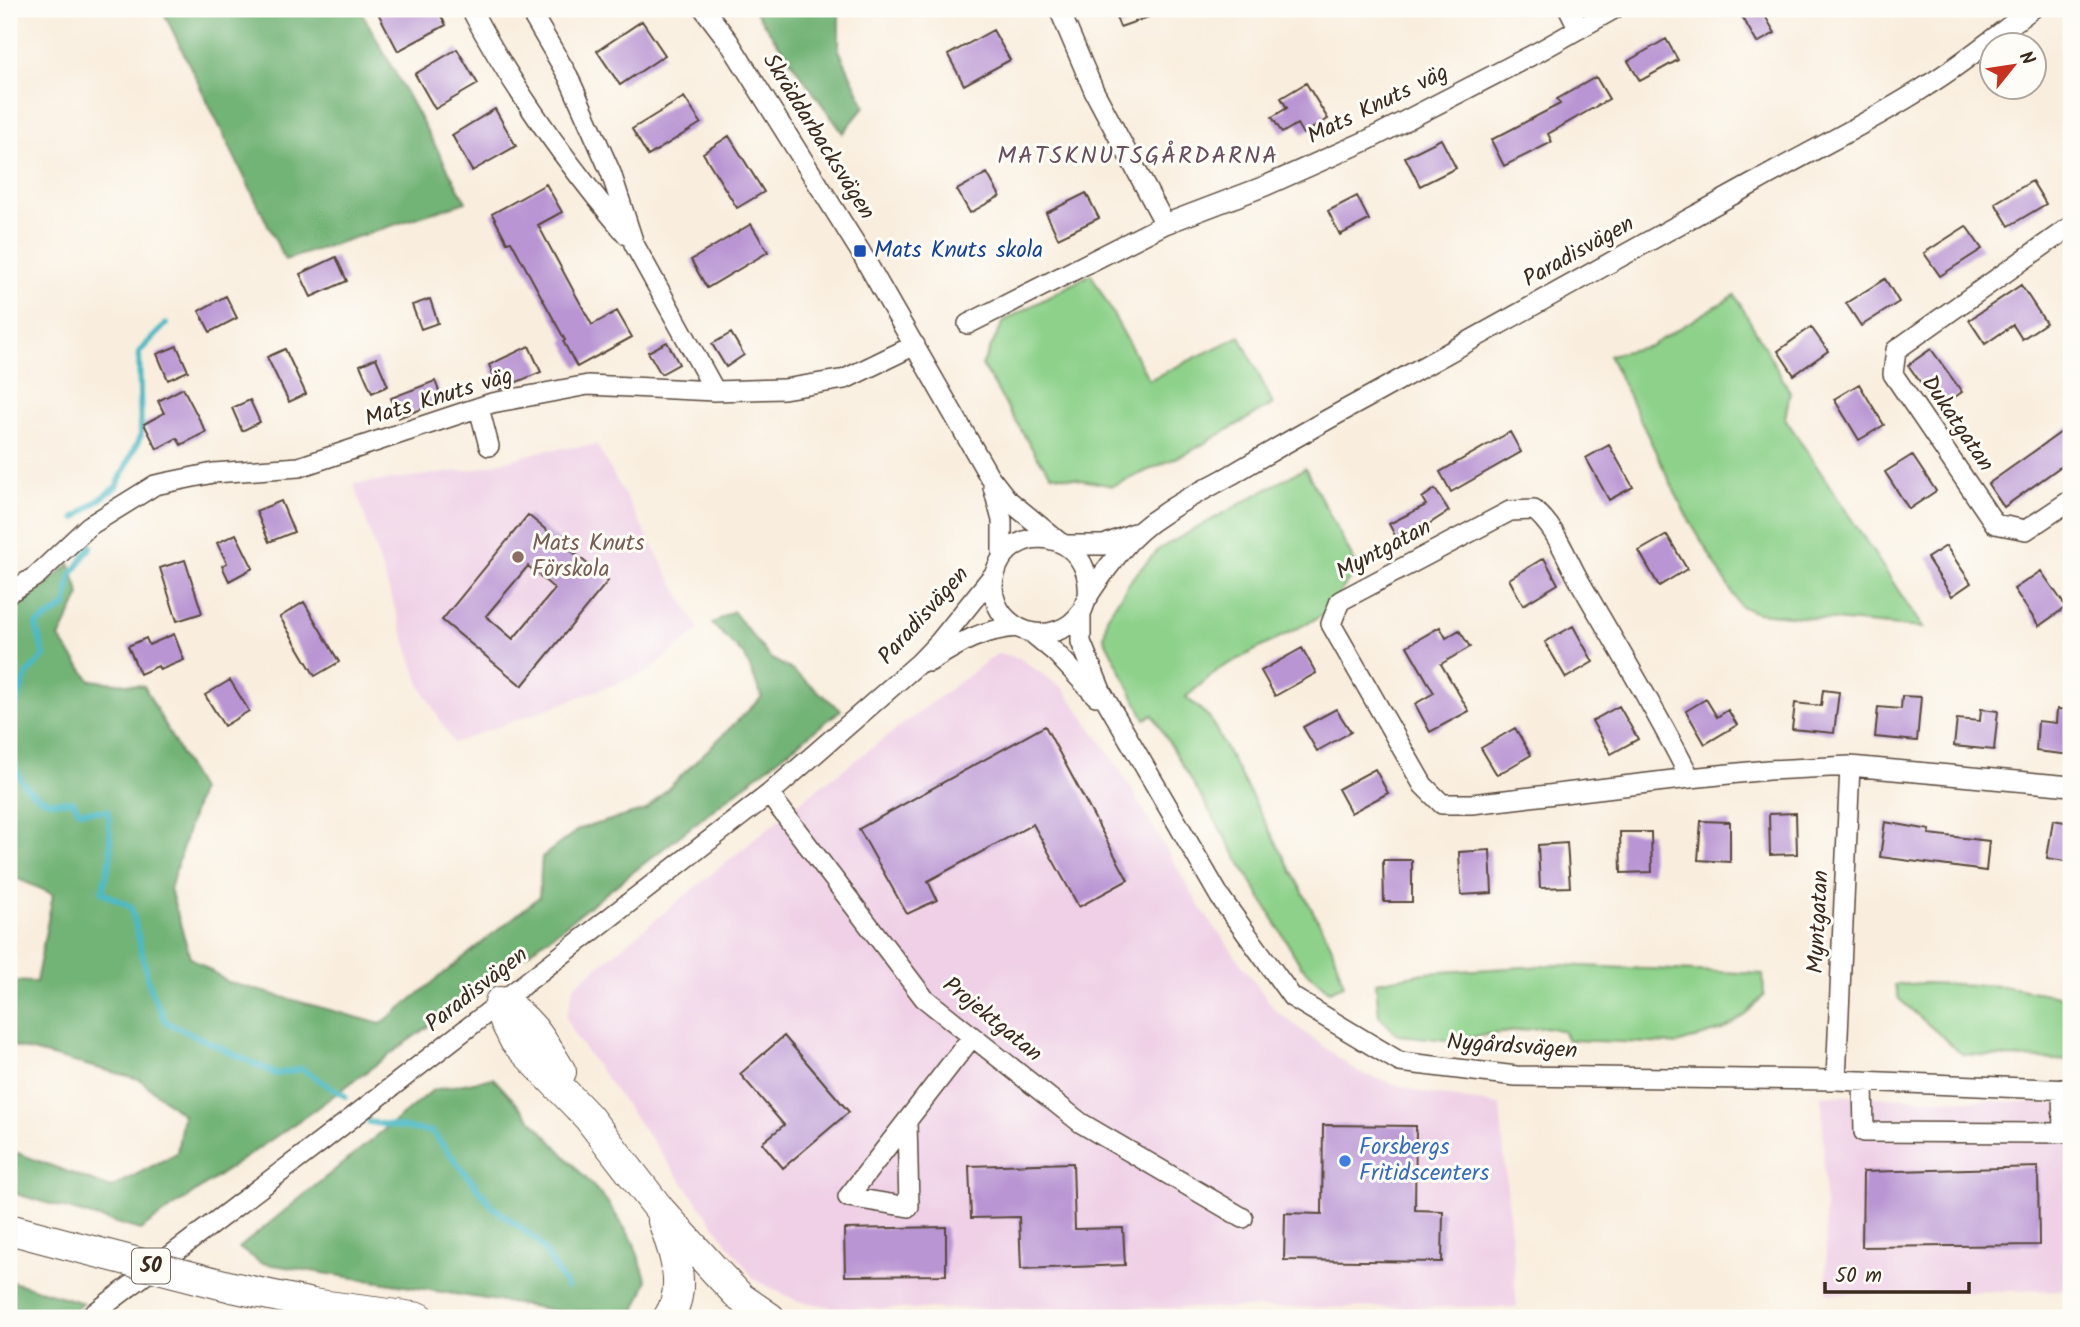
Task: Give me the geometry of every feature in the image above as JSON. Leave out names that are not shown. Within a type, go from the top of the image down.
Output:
[{"type":"highway","points":[[500,1002],[505,1021],[515,1041],[587,1117],[660,1210],[741,1298],[770,1318]]},
{"type":"highway","points":[[660,1210],[677,1267],[677,1296],[668,1318]]},
{"type":"highway","name":"50","points":[[9,1229],[67,1252],[314,1318]]},
{"type":"highway","name":"50","points":[[9,1245],[67,1252]]},
{"type":"highway","name":"50","points":[[229,1294],[420,1318]]},
{"type":"street","points":[[471,9],[493,51],[548,136],[587,189],[634,244]]},
{"type":"street","points":[[529,9],[568,76],[611,173],[634,244],[715,391]]},
{"type":"street","name":"Skräddarbacksvägen","points":[[704,9],[729,41],[853,239],[989,476],[1007,499],[1062,543]]},
{"type":"street","points":[[1059,9],[1094,91],[1165,224]]},
{"type":"street","points":[[1569,9],[1579,29]]},
{"type":"street","name":"Mats Knuts väg","points":[[968,324],[1165,224],[1265,186],[1368,140],[1614,9]]},
{"type":"street","name":"Paradisvägen","points":[[1084,605],[1121,550],[1164,513],[1929,85],[2032,9]]},
{"type":"street","name":"Dukatgatan","points":[[2071,226],[1896,350],[1893,374],[1994,524],[2026,530],[2071,500]]},
{"type":"street","name":"Mats Knuts väg","points":[[9,593],[36,576],[89,526],[155,485],[213,473],[299,467],[479,408],[588,385],[715,391],[784,389],[845,379],[915,345]]},
{"type":"street","points":[[479,408],[489,446]]},
{"type":"street","name":"Skräddarbacksvägen","points":[[989,476],[1002,520],[999,565]]},
{"type":"street","name":"Myntgatan","points":[[1690,778],[1546,520],[1534,510],[1510,511],[1340,601],[1331,624],[1423,785],[1442,804],[1472,804],[1768,770],[1850,766],[2071,786]]},
{"type":"street","name":"Paradisvägen","points":[[1062,543],[1104,545],[1144,528]]},
{"type":"street","points":[[1043,538],[1062,543],[1077,555],[1085,568],[1089,583],[1084,605],[1072,623],[1060,631],[1046,634],[1024,630],[1004,617],[996,603],[993,588],[999,565],[1014,547],[1028,540],[1043,538]]},
{"type":"street","name":"Paradisvägen","points":[[88,1318],[769,794],[889,691],[940,641],[999,565]]},
{"type":"street","name":"Nygårdsvägen","points":[[1084,605],[1081,642],[1087,659],[1118,724],[1220,897],[1292,997],[1400,1062],[1516,1076],[1836,1080],[2067,1090]]},
{"type":"street","name":"Paradisvägen","points":[[889,691],[960,643],[984,632],[1024,630]]},
{"type":"street","name":"Nygårdsvägen","points":[[1024,630],[1056,653],[1076,673],[1118,724]]},
{"type":"street","name":"Myntgatan","points":[[1836,1080],[1850,766]]},
{"type":"street","name":"Projektgatan","points":[[769,794],[924,998],[1081,1123],[1243,1218]]},
{"type":"street","points":[[907,1121],[909,1207],[848,1197],[972,1037]]},
{"type":"street","points":[[1863,1081],[1864,1132],[2063,1133],[2067,1090]]},
{"type":"shaded area","name":"Mats Knuts Förskola","points":[[597,445],[699,630],[648,672],[453,743],[420,685],[354,484],[476,469],[546,450]]},
{"type":"shaded area","points":[[998,653],[1019,658],[1063,688],[1116,763],[1200,907],[1275,1010],[1359,1073],[1420,1092],[1500,1105],[1517,1307],[846,1309],[797,1301],[754,1279],[574,1035],[566,1017],[574,986],[805,798]]},
{"type":"shaded area","points":[[1822,1095],[2071,1104],[2071,1290],[1827,1294]]},
{"type":"green space","points":[[162,9],[360,9],[466,202],[285,260]]},
{"type":"green space","points":[[753,9],[839,9],[839,50],[865,106],[843,133]]},
{"type":"green space","points":[[1091,274],[1149,380],[1240,336],[1273,404],[1189,452],[1113,486],[1051,474],[1036,455],[982,365],[1004,321]]},
{"type":"green space","points":[[1735,295],[1790,392],[1785,418],[1923,628],[1757,613],[1740,606],[1686,515],[1609,355],[1650,346]]},
{"type":"green space","points":[[1305,468],[1360,572],[1351,577],[1325,614],[1219,669],[1186,697],[1209,717],[1331,945],[1344,985],[1329,991],[1301,966],[1153,715],[1145,719],[1104,638],[1107,617],[1133,577],[1159,549]]},
{"type":"green space","points":[[70,564],[80,595],[59,638],[90,680],[144,686],[200,790],[170,889],[190,957],[228,982],[381,1024],[539,897],[542,857],[579,829],[646,810],[762,697],[745,656],[712,624],[733,611],[770,658],[792,670],[841,710],[555,933],[310,1113],[140,1230],[9,1192],[9,1150],[111,1188],[177,1153],[183,1115],[139,1079],[9,1045],[9,981],[36,982],[53,894],[9,875],[9,611],[23,603]]},
{"type":"green space","points":[[1559,965],[1763,974],[1764,995],[1746,1015],[1722,1030],[1677,1044],[1568,1040],[1563,1031],[1546,1027],[1448,1040],[1398,1035],[1379,1016],[1376,982],[1425,973]]},
{"type":"green space","points":[[1924,983],[2002,986],[2071,998],[2071,1061],[1962,1054],[1899,999],[1895,985]]},
{"type":"green space","points":[[493,1078],[606,1200],[633,1241],[647,1281],[635,1311],[560,1311],[261,1263],[239,1248],[433,1090]]},
{"type":"green space","points":[[9,1281],[83,1303],[63,1318],[9,1318]]},
{"type":"building","points":[[390,9],[437,9],[446,25],[398,51],[379,15]]},
{"type":"building","points":[[1113,9],[1165,9],[1166,11],[1120,27]]},
{"type":"building","points":[[1738,9],[1761,9],[1775,33],[1757,43]]},
{"type":"building","points":[[642,21],[665,55],[620,85],[597,51]]},
{"type":"building","points":[[993,30],[1010,60],[964,85],[948,55]]},
{"type":"building","points":[[1666,39],[1678,60],[1640,81],[1628,61]]},
{"type":"building","points":[[457,49],[478,84],[435,109],[415,74]]},
{"type":"building","points":[[1596,77],[1609,99],[1548,134],[1552,142],[1504,166],[1491,140],[1560,104],[1557,99]]},
{"type":"building","points":[[1306,83],[1328,119],[1303,134],[1297,124],[1282,133],[1272,117],[1287,108],[1281,98]]},
{"type":"building","points":[[684,97],[701,123],[648,156],[632,129]]},
{"type":"building","points":[[495,109],[516,146],[472,171],[452,135]]},
{"type":"building","points":[[729,136],[764,192],[737,208],[703,153]]},
{"type":"building","points":[[1441,139],[1456,168],[1420,186],[1405,157]]},
{"type":"building","points":[[987,173],[1000,196],[970,213],[957,190]]},
{"type":"building","points":[[2032,181],[2046,204],[2009,226],[1995,203]]},
{"type":"building","points":[[546,184],[562,212],[538,225],[592,325],[617,311],[632,337],[577,367],[511,241],[507,242],[492,214]]},
{"type":"building","points":[[1086,193],[1099,218],[1058,238],[1046,213]]},
{"type":"building","points":[[1357,196],[1369,220],[1340,235],[1328,211]]},
{"type":"building","points":[[751,224],[768,252],[707,288],[691,260]]},
{"type":"building","points":[[1966,226],[1982,249],[1940,276],[1924,253]]},
{"type":"building","points":[[336,257],[347,281],[311,297],[300,274]]},
{"type":"building","points":[[1885,279],[1899,302],[1861,326],[1846,303]]},
{"type":"building","points":[[2021,285],[2046,323],[2022,339],[2013,325],[1985,344],[1969,320]]},
{"type":"building","points":[[226,296],[237,318],[210,332],[199,311]]},
{"type":"building","points":[[430,299],[438,323],[421,329],[412,305]]},
{"type":"building","points":[[1811,327],[1828,351],[1794,375],[1778,351]]},
{"type":"building","points":[[731,333],[744,355],[726,367],[712,344]]},
{"type":"building","points":[[667,342],[679,364],[661,374],[648,352]]},
{"type":"building","points":[[177,346],[188,371],[168,380],[157,354]]},
{"type":"building","points":[[529,346],[541,372],[500,389],[489,365]]},
{"type":"building","points":[[285,349],[306,394],[289,402],[267,357]]},
{"type":"building","points":[[1931,349],[1962,392],[1939,408],[1908,365]]},
{"type":"building","points":[[376,358],[388,386],[372,393],[360,365]]},
{"type":"building","points":[[435,381],[443,401],[398,418],[391,398]]},
{"type":"building","points":[[1859,384],[1884,425],[1859,440],[1834,399]]},
{"type":"building","points":[[183,388],[206,432],[181,445],[177,438],[157,449],[144,424],[164,413],[158,401]]},
{"type":"building","points":[[250,400],[260,422],[242,431],[232,408]]},
{"type":"building","points":[[2071,425],[2071,459],[2004,507],[1988,484]]},
{"type":"building","points":[[1510,432],[1521,452],[1451,492],[1440,472]]},
{"type":"building","points":[[1609,445],[1633,487],[1609,500],[1586,458]]},
{"type":"building","points":[[1912,455],[1936,491],[1909,509],[1885,472]]},
{"type":"building","points":[[1435,489],[1449,511],[1418,531],[1420,537],[1401,547],[1389,524],[1426,505],[1422,498]]},
{"type":"building","points":[[281,501],[294,532],[269,542],[256,511]]},
{"type":"building","points":[[528,515],[608,581],[522,686],[442,620]],"holes":[[[528,566],[555,589],[513,639],[486,616]]]},
{"type":"building","points":[[236,534],[253,568],[229,581],[222,566],[227,563],[217,543]]},
{"type":"building","points":[[1667,535],[1687,569],[1659,586],[1639,551]]},
{"type":"building","points":[[1946,546],[1971,583],[1952,596],[1927,558]]},
{"type":"building","points":[[1544,558],[1558,584],[1523,605],[1509,579]]},
{"type":"building","points":[[185,560],[202,613],[177,621],[160,568]]},
{"type":"building","points":[[2041,571],[2066,607],[2039,626],[2014,589]]},
{"type":"building","points":[[304,602],[339,662],[315,676],[280,617]]},
{"type":"building","points":[[1573,626],[1593,662],[1566,678],[1545,642]]},
{"type":"building","points":[[1440,627],[1446,638],[1459,630],[1470,647],[1441,664],[1469,711],[1430,732],[1415,704],[1434,693],[1407,646]]},
{"type":"building","points":[[174,634],[184,660],[160,670],[158,666],[140,674],[128,646],[146,638],[149,645]]},
{"type":"building","points":[[1302,648],[1316,673],[1275,696],[1261,671]]},
{"type":"building","points":[[230,680],[249,711],[224,726],[205,695]]},
{"type":"building","points":[[1823,690],[1839,692],[1834,733],[1792,729],[1795,703],[1821,706]]},
{"type":"building","points":[[1902,696],[1921,697],[1917,741],[1875,737],[1878,707],[1901,709]]},
{"type":"building","points":[[1706,699],[1717,717],[1728,710],[1737,725],[1705,744],[1686,711]]},
{"type":"building","points":[[1619,706],[1638,739],[1611,754],[1592,721]]},
{"type":"building","points":[[1336,709],[1351,732],[1317,751],[1303,727]]},
{"type":"building","points":[[1981,709],[1998,711],[1994,750],[1954,746],[1957,719],[1980,721]]},
{"type":"building","points":[[2057,709],[2071,710],[2071,755],[2036,751],[2038,721],[2056,723]]},
{"type":"building","points":[[1045,726],[1128,880],[1079,907],[1033,824],[928,881],[937,900],[907,914],[859,829]]},
{"type":"building","points":[[1515,728],[1531,755],[1497,775],[1481,748]]},
{"type":"building","points":[[1375,769],[1388,793],[1351,813],[1338,789]]},
{"type":"building","points":[[1796,813],[1797,854],[1770,855],[1769,814]]},
{"type":"building","points":[[2053,820],[2071,823],[2071,862],[2047,858]]},
{"type":"building","points":[[1701,821],[1730,822],[1730,862],[1698,860]]},
{"type":"building","points":[[1885,822],[1930,830],[1929,834],[1989,841],[1986,871],[1880,857]]},
{"type":"building","points":[[1620,832],[1651,832],[1652,872],[1621,873]]},
{"type":"building","points":[[1567,843],[1570,887],[1540,888],[1538,845]]},
{"type":"building","points":[[1490,850],[1492,893],[1461,895],[1459,852]]},
{"type":"building","points":[[1383,860],[1412,860],[1412,902],[1384,902]]},
{"type":"building","points":[[784,1036],[849,1112],[783,1168],[762,1143],[784,1125],[740,1074]]},
{"type":"building","points":[[1323,1125],[1416,1126],[1415,1210],[1443,1211],[1442,1262],[1284,1260],[1285,1213],[1322,1214]]},
{"type":"building","points":[[1073,1163],[1075,1229],[1123,1228],[1125,1265],[1021,1269],[1019,1217],[971,1218],[969,1166]]},
{"type":"building","points":[[2038,1167],[2039,1245],[1862,1247],[1863,1172]]},
{"type":"building","points":[[946,1227],[946,1275],[845,1276],[844,1229]]},
{"type":"waterway","points":[[75,518],[116,487],[141,435],[139,352],[166,324]]},
{"type":"waterway","points":[[9,724],[27,674],[44,656],[36,625],[66,606],[70,577],[91,546]]},
{"type":"waterway","points":[[9,738],[15,768],[31,792],[50,801],[73,801],[79,811],[108,811],[111,856],[102,892],[131,907],[151,991],[166,1022],[276,1074],[302,1069],[345,1096]]},
{"type":"waterway","points":[[369,1122],[432,1132],[493,1207],[538,1241],[567,1287]]},
{"type":"place","name":"Mats Knuts skola","points":[[860,251]]},
{"type":"place","name":"Mats Knuts Förskola","points":[[518,557]]},
{"type":"place","name":"Forsbergs Fritidscenters","points":[[1345,1161]]},
{"type":"district","name":"MATSKNUTSGÅRDARNA","points":[[1138,156]]}]
